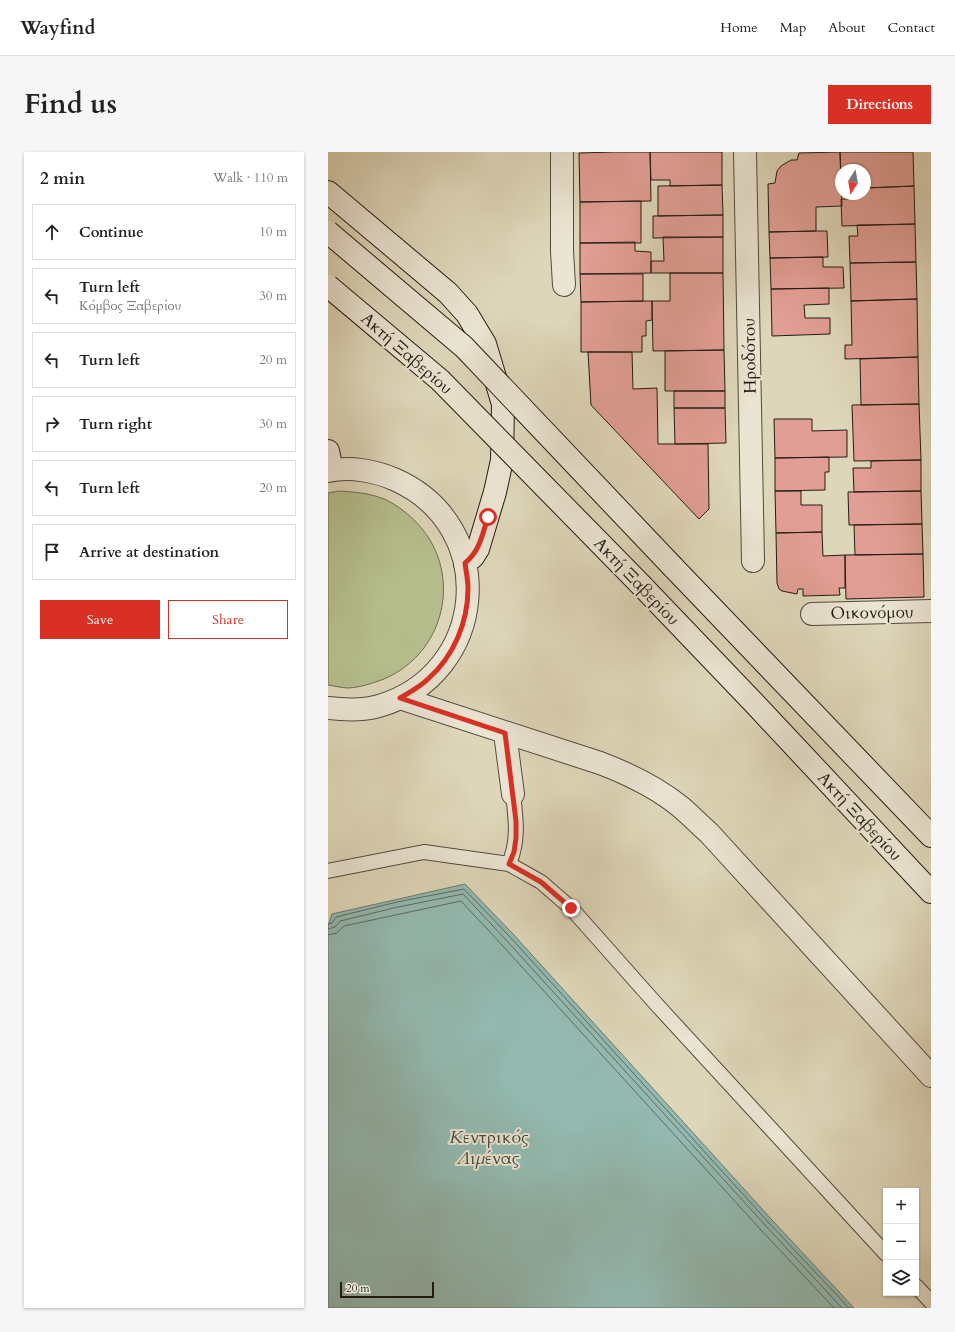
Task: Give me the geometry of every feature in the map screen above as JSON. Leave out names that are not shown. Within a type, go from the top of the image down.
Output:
[{"type":"main road","points":[[562,152],[562,251],[564,285]]},
{"type":"main road","name":"Ηροδότου","points":[[745,152],[753,561]]},
{"type":"main road","points":[[328,192],[448,293],[467,314],[485,344],[503,404],[502,460],[495,492],[478,549],[473,557],[465,563]]},
{"type":"main road","name":"Ακτή Ξαβερίου","points":[[328,232],[464,347],[931,836]]},
{"type":"main road","name":"Ακτή Ξαβερίου","points":[[328,286],[440,380],[756,704],[931,892]]},
{"type":"main road","points":[[328,708],[347,710],[378,706],[400,698],[418,688],[429,679],[443,664],[456,643],[466,617],[468,587],[465,563],[461,548],[453,531],[443,515],[421,495],[407,485],[386,476],[329,464]]},
{"type":"main road","name":"Οικονόμου","points":[[812,614],[931,611]]},
{"type":"main road","points":[[400,698],[600,763],[625,773],[657,790],[681,807],[709,834],[931,1076]]},
{"type":"main road","points":[[505,733],[513,794]]},
{"type":"lane","points":[[509,864],[514,852],[516,838],[513,794]]},
{"type":"lane","points":[[328,871],[424,852],[509,864],[541,882],[571,908],[657,1005],[883,1251]]},
{"type":"lane","points":[[919,1289],[931,1302]]},
{"type":"green space","points":[[339,491],[373,495],[396,505],[411,517],[430,540],[439,561],[443,584],[442,607],[435,629],[423,650],[406,666],[384,679],[363,686],[349,688],[328,685],[328,493]]},
{"type":"water","name":"Κεντρικός Λιμένας","points":[[465,884],[513,934],[772,1220],[854,1308],[328,1308],[328,926],[332,914]]},
{"type":"building","points":[[650,152],[651,201],[580,202],[579,153]]},
{"type":"building","points":[[650,152],[722,152],[722,185],[670,186],[670,180],[651,180]]},
{"type":"building","points":[[840,152],[840,164],[835,164],[835,200],[842,200],[842,206],[816,207],[816,231],[769,232],[768,184],[775,183],[777,171],[781,166],[791,160],[797,160],[799,153]]},
{"type":"building","points":[[840,152],[913,152],[914,186],[871,188],[871,164],[840,164]]},
{"type":"building","points":[[722,185],[723,215],[658,216],[658,186]]},
{"type":"building","points":[[914,186],[915,224],[842,226],[841,200],[871,200],[871,188]]},
{"type":"building","points":[[641,201],[641,243],[580,243],[580,202]]},
{"type":"building","points":[[723,215],[723,237],[653,238],[653,216]]},
{"type":"building","points":[[915,224],[916,262],[850,263],[849,236],[858,236],[857,225]]},
{"type":"building","points":[[827,231],[828,257],[770,258],[769,232]]},
{"type":"building","points":[[663,237],[723,237],[723,273],[651,273],[651,261],[664,261]]},
{"type":"building","points":[[635,242],[635,251],[651,252],[651,273],[580,274],[580,243]]},
{"type":"building","points":[[823,257],[823,267],[843,267],[844,288],[771,289],[770,258]]},
{"type":"building","points":[[916,262],[917,299],[851,301],[850,263]]},
{"type":"building","points":[[670,273],[723,273],[724,350],[653,351],[652,301],[670,301]]},
{"type":"building","points":[[580,274],[643,274],[643,301],[581,302]]},
{"type":"building","points":[[829,288],[829,304],[804,305],[805,318],[830,318],[830,334],[772,336],[771,289]]},
{"type":"building","points":[[917,299],[918,357],[845,359],[845,345],[852,345],[851,301]]},
{"type":"building","points":[[652,301],[652,320],[646,321],[646,336],[642,336],[642,352],[581,352],[581,302]]},
{"type":"building","points":[[724,350],[725,391],[665,391],[665,351]]},
{"type":"building","points":[[588,352],[632,352],[633,389],[657,388],[658,444],[708,444],[709,509],[699,519],[591,405]]},
{"type":"building","points":[[918,357],[919,404],[861,405],[860,359]]},
{"type":"building","points":[[674,391],[725,391],[725,408],[674,408]]},
{"type":"building","points":[[919,404],[921,460],[854,461],[852,405]]},
{"type":"building","points":[[674,408],[725,408],[726,443],[675,444]]},
{"type":"building","points":[[774,419],[812,419],[812,431],[847,430],[847,457],[775,458]]},
{"type":"building","points":[[829,457],[829,472],[825,472],[825,490],[775,491],[775,458]]},
{"type":"building","points":[[921,460],[921,491],[854,492],[853,468],[871,468],[871,461]]},
{"type":"building","points":[[775,491],[801,491],[801,505],[822,505],[822,532],[776,533]]},
{"type":"building","points":[[921,491],[922,524],[849,525],[848,492]]},
{"type":"building","points":[[922,524],[923,554],[855,555],[854,525]]},
{"type":"building","points":[[822,532],[823,556],[845,555],[845,588],[839,588],[840,595],[803,596],[803,589],[798,589],[797,594],[779,589],[777,583],[776,533]]},
{"type":"building","points":[[923,554],[924,597],[846,599],[845,555]]},
{"type":"route","points":[[488,517],[478,549],[473,557],[465,563],[468,587],[466,617],[456,643],[443,664],[429,679],[418,688],[400,698],[505,733],[516,821],[514,852],[509,864],[541,882],[571,908]]}]
